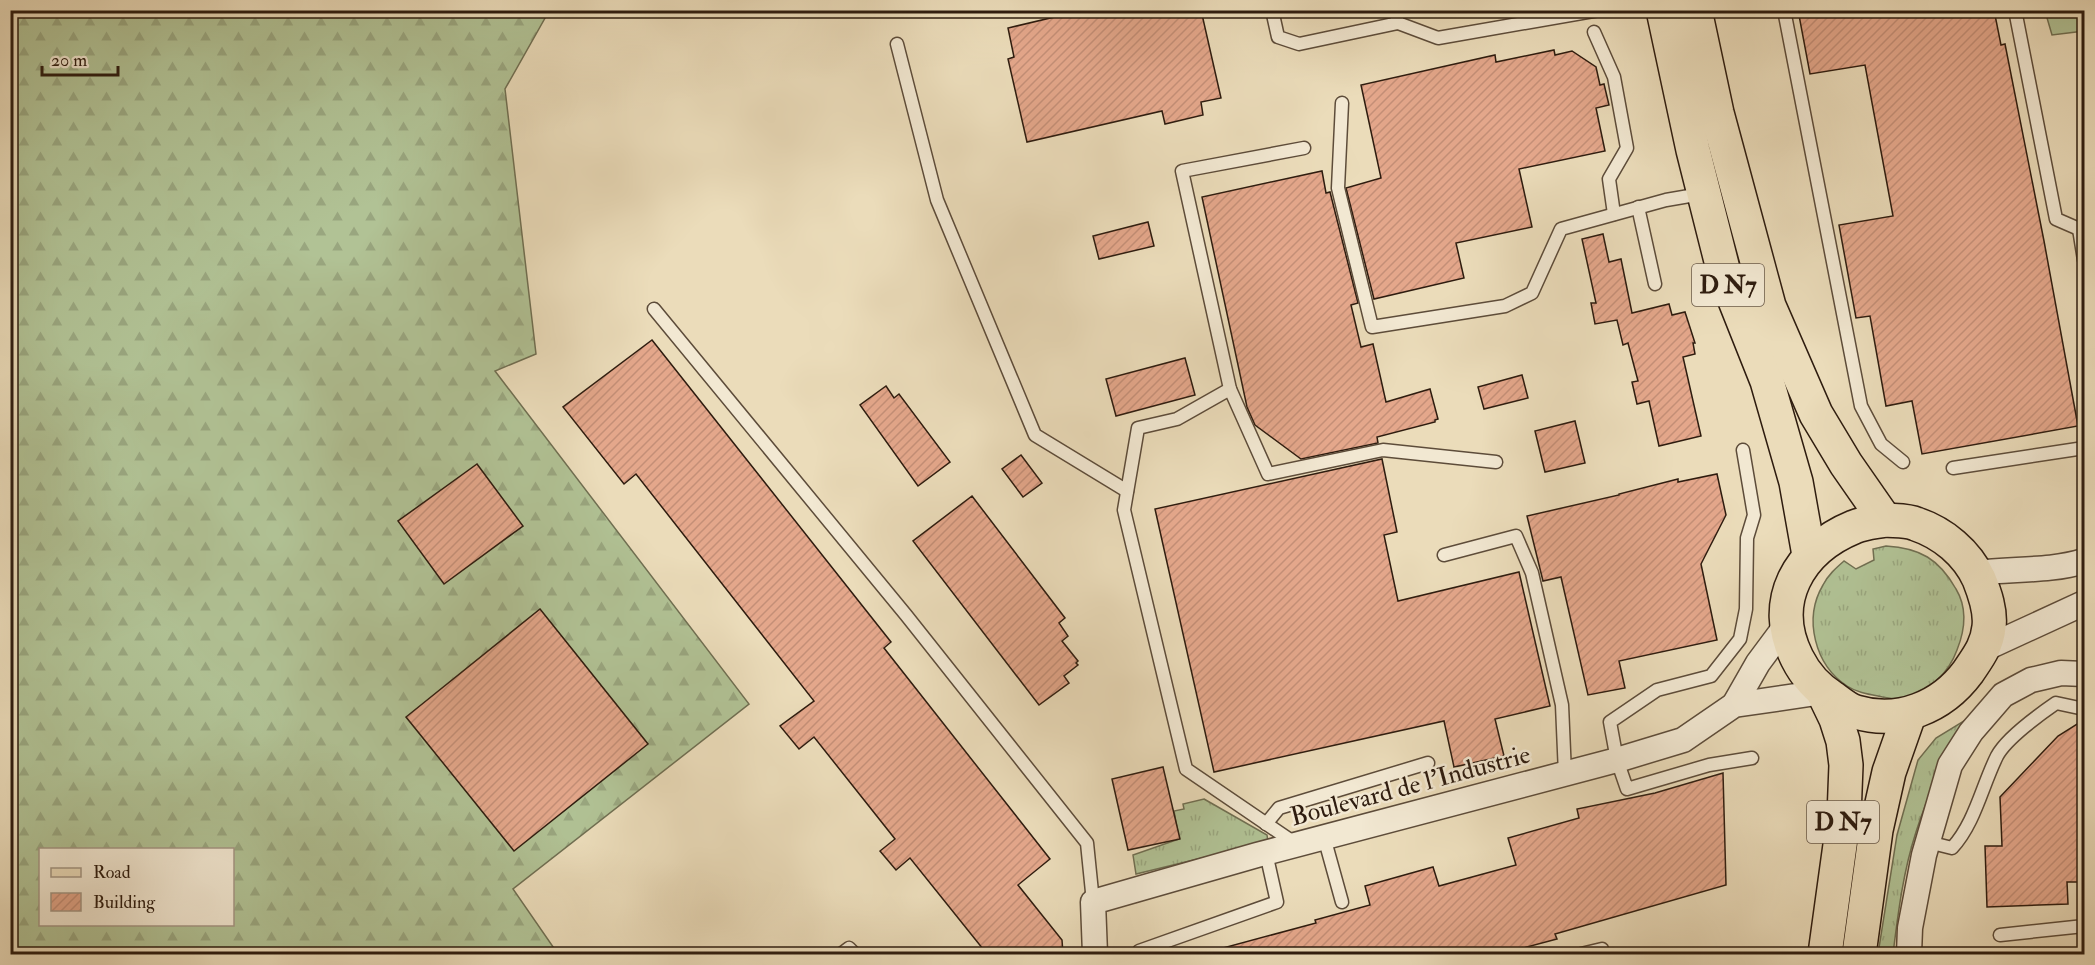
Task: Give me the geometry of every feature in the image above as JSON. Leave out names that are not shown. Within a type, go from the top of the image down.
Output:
[{"type":"main road","name":"D N7","points":[[1663,10],[1724,273],[1767,381],[1796,482],[1809,555]]},
{"type":"main road","name":"D N7","points":[[1695,10],[1717,113],[1769,306],[1816,414],[1846,464],[1885,520]]},
{"type":"main road","points":[[1885,520],[1915,523],[1954,544],[1967,558],[1987,597],[1990,626],[1984,649],[1957,687],[1938,700],[1909,714],[1880,717],[1854,712],[1823,692],[1805,674],[1790,644],[1787,597],[1809,555],[1830,539],[1855,526],[1885,520]]},
{"type":"main road","name":"D N7","points":[[1823,692],[1836,719],[1843,741],[1846,765],[1844,816],[1825,954]]},
{"type":"main road","name":"D N7","points":[[1859,954],[1876,830],[1887,779],[1909,714]]},
{"type":"street","points":[[1976,573],[2069,566],[2085,561]]},
{"type":"street","points":[[1984,649],[2085,603]]},
{"type":"street","name":"Boulevard de l'Industrie","points":[[1093,902],[1296,844],[1565,774],[1683,740],[1734,705],[1758,663],[1787,624]]},
{"type":"street","points":[[1909,954],[1910,928],[1928,842],[1950,765],[1971,732],[2003,695],[2031,680],[2061,673],[2085,674]]},
{"type":"street","name":"Boulevard de l'Industrie","points":[[1734,705],[1823,692]]},
{"type":"street","points":[[1093,902],[1095,954]]},
{"type":"lane","points":[[1272,10],[1278,37],[1299,44],[1398,23],[1438,38],[1599,10]]},
{"type":"lane","points":[[1395,10],[1398,23]]},
{"type":"lane","points":[[1784,10],[1861,406],[1881,444],[1903,462]]},
{"type":"lane","points":[[2015,10],[2056,219],[2082,228],[2085,260]]},
{"type":"lane","points":[[1594,32],[1614,77],[1627,148],[1609,178],[1614,214]]},
{"type":"lane","points":[[897,44],[937,200],[1035,435],[1128,491]]},
{"type":"lane","points":[[1342,103],[1338,188],[1372,327],[1505,306],[1532,293],[1561,229],[1666,200],[1704,194]]},
{"type":"lane","points":[[1304,148],[1182,171],[1230,389],[1268,474],[1383,450],[1496,462]]},
{"type":"lane","points":[[1638,207],[1655,284]]},
{"type":"lane","points":[[654,309],[906,615],[1087,843],[1093,902]]},
{"type":"lane","points":[[1230,389],[1177,419],[1138,428],[1124,510],[1186,769],[1296,844]]},
{"type":"lane","points":[[1953,468],[2085,448]]},
{"type":"lane","points":[[1743,450],[1755,515],[1747,538],[1746,609],[1740,639],[1711,676],[1657,690],[1610,722],[1617,760],[1627,789],[1709,765],[1752,758]]},
{"type":"lane","points":[[1444,555],[1516,536],[1532,573],[1562,705],[1565,774]]},
{"type":"lane","points":[[1928,842],[1952,848],[1963,836],[1998,753],[2032,720],[2056,703],[2085,709]]},
{"type":"lane","points":[[1266,824],[1279,808],[1428,763]]},
{"type":"lane","points":[[1324,837],[1342,902]]},
{"type":"lane","points":[[1139,951],[1277,902],[1266,853]]},
{"type":"lane","points":[[2000,934],[2085,926]]},
{"type":"lane","points":[[841,954],[849,948],[855,954]]},
{"type":"lane","points":[[1581,954],[1602,949]]},
{"type":"green space","points":[[10,11],[549,11],[505,89],[536,354],[495,371],[749,704],[513,889],[558,954],[11,954]]},
{"type":"green space","points":[[2045,11],[2084,11],[2084,31],[2052,35]]},
{"type":"green space","points":[[1886,546],[1909,549],[1935,563],[1943,570],[1956,589],[1964,612],[1962,635],[1949,666],[1930,686],[1902,699],[1866,694],[1847,686],[1836,677],[1820,654],[1813,626],[1817,598],[1832,572],[1844,561],[1856,569],[1874,560],[1873,549]]},
{"type":"green space","points":[[1967,719],[1938,775],[1911,847],[1893,954],[1878,954],[1897,835],[1918,760],[1936,738]]},
{"type":"green space","points":[[1204,799],[1267,835],[1268,842],[1136,874],[1133,855],[1179,839],[1174,811],[1184,809],[1183,804]]},
{"type":"building","points":[[1084,10],[1201,10],[1221,98],[1201,102],[1203,115],[1165,124],[1162,111],[1027,142],[1008,59],[1014,57],[1008,28]]},
{"type":"building","points":[[1798,10],[1994,10],[2001,45],[2005,44],[2078,426],[1922,454],[1912,401],[1886,406],[1870,316],[1856,318],[1839,225],[1893,216],[1865,65],[1810,74]]},
{"type":"building","points":[[1554,50],[1555,55],[1572,51],[1596,67],[1600,85],[1604,84],[1609,105],[1596,108],[1605,151],[1519,169],[1532,227],[1456,243],[1464,278],[1374,299],[1346,188],[1381,178],[1361,85],[1495,55],[1496,62]]},
{"type":"building","points":[[1322,171],[1326,193],[1330,192],[1358,303],[1351,305],[1361,347],[1373,344],[1386,402],[1430,389],[1438,419],[1435,422],[1377,437],[1378,443],[1301,459],[1255,425],[1247,407],[1202,197]]},
{"type":"building","points":[[1148,222],[1154,246],[1099,259],[1093,236]]},
{"type":"building","points":[[1603,234],[1609,262],[1621,259],[1632,313],[1669,304],[1672,315],[1685,312],[1695,343],[1693,343],[1695,354],[1683,357],[1701,436],[1659,446],[1649,401],[1637,404],[1632,382],[1638,381],[1628,343],[1623,345],[1617,320],[1595,324],[1591,303],[1596,303],[1582,239]]},
{"type":"building","points":[[652,340],[891,642],[884,648],[1050,859],[1018,885],[1062,940],[1063,954],[987,954],[910,858],[896,870],[880,851],[895,839],[814,737],[799,749],[780,726],[814,701],[636,474],[624,484],[563,407]]},
{"type":"building","points":[[1185,358],[1195,395],[1116,416],[1106,379]]},
{"type":"building","points":[[1522,375],[1528,398],[1484,409],[1478,387]]},
{"type":"building","points":[[886,386],[894,398],[899,394],[950,462],[918,486],[860,405]]},
{"type":"building","points":[[1575,421],[1585,463],[1545,472],[1535,431]]},
{"type":"building","points":[[1021,455],[1042,483],[1023,497],[1002,469]]},
{"type":"building","points":[[1382,459],[1397,532],[1384,535],[1398,601],[1519,572],[1550,706],[1495,719],[1504,756],[1454,767],[1444,721],[1214,772],[1155,509]]},
{"type":"building","points":[[477,464],[523,526],[444,584],[398,521]]},
{"type":"building","points":[[1717,474],[1726,515],[1701,564],[1717,640],[1619,661],[1625,688],[1588,695],[1561,577],[1543,581],[1527,516],[1678,479],[1678,482]]},
{"type":"building","points":[[972,496],[1065,618],[1059,623],[1068,636],[1062,641],[1078,661],[1076,663],[1078,665],[1064,676],[1069,683],[1039,705],[913,541]]},
{"type":"building","points":[[540,609],[648,744],[514,851],[406,717]]},
{"type":"building","points":[[2085,719],[2084,882],[2067,882],[2068,904],[1987,907],[1985,846],[2002,846],[2000,797],[2058,736]]},
{"type":"building","points":[[1163,767],[1180,839],[1128,850],[1112,779]]},
{"type":"building","points":[[1723,773],[1726,885],[1555,934],[1557,939],[1504,953],[1502,948],[1480,954],[1224,954],[1223,948],[1316,923],[1315,920],[1370,905],[1365,886],[1433,867],[1439,886],[1516,865],[1508,838],[1579,818],[1577,809],[1655,793]]}]
